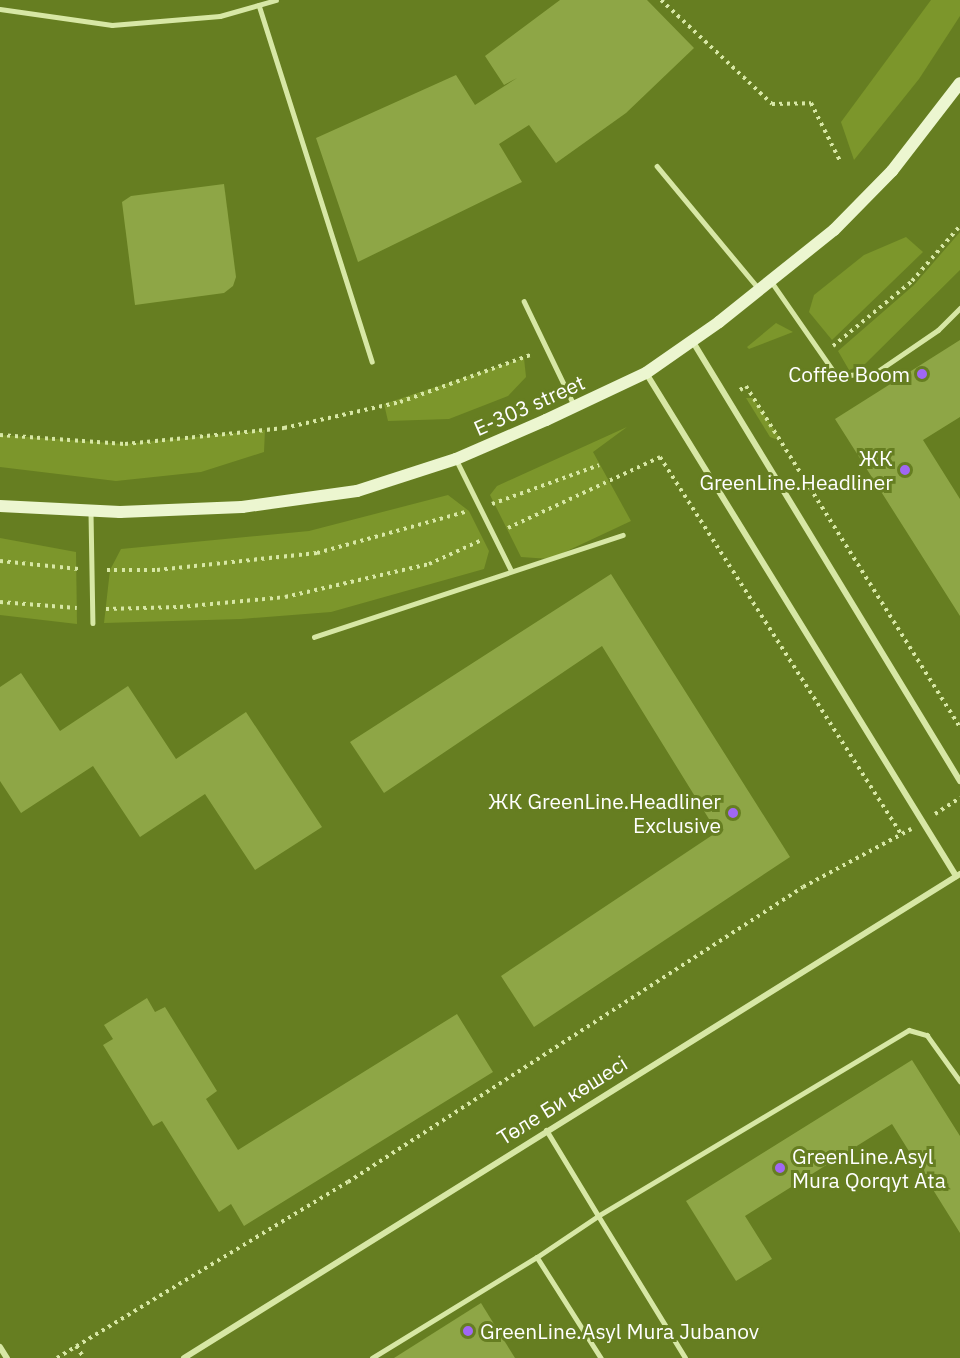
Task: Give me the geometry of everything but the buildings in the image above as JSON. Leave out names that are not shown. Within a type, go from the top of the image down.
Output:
[{"type":"street","name":"E-303 street","points":[[0,506],[91,510],[242,507],[346,493],[456,459],[575,407],[646,373],[693,342],[834,230],[892,171],[960,83]]},
{"type":"street","points":[[693,342],[960,781]]},
{"type":"street","points":[[646,373],[958,875]]},
{"type":"street","name":"Төле Би көшесі","points":[[184,1358],[546,1129],[958,875]]},
{"type":"street","points":[[0,1347],[7,1358]]},
{"type":"lane","points":[[0,9],[112,25],[220,16],[276,0]]},
{"type":"lane","points":[[259,5],[372,362]]},
{"type":"lane","points":[[657,166],[759,290]]},
{"type":"lane","points":[[771,281],[837,376],[875,373],[938,330],[960,308]]},
{"type":"lane","points":[[524,301],[575,407]]},
{"type":"lane","points":[[456,459],[511,570]]},
{"type":"lane","points":[[91,510],[93,623]]},
{"type":"lane","points":[[314,638],[511,570],[622,536]]},
{"type":"lane","points":[[372,1358],[537,1257],[598,1216],[877,1046],[909,1030],[927,1035],[960,1081]]},
{"type":"lane","points":[[546,1129],[685,1358]]},
{"type":"lane","points":[[537,1257],[601,1358]]},
{"type":"path","points":[[661,0],[772,104],[811,103],[840,161]]},
{"type":"path","points":[[821,356],[912,281],[960,226]]},
{"type":"path","points":[[0,435],[125,444],[284,428],[400,402],[546,348]]},
{"type":"path","points":[[737,392],[746,386],[960,727]]},
{"type":"path","points":[[0,602],[92,609],[180,607],[285,597],[429,564],[660,457],[902,835]]},
{"type":"path","points":[[0,561],[92,570],[156,570],[317,554],[480,507],[599,465]]},
{"type":"path","points":[[57,1358],[348,1182],[803,888],[888,844]]},
{"type":"path","points":[[76,1346],[84,1358]]},
{"type":"green space","points":[[931,0],[960,0],[960,16],[919,79],[854,160],[841,122]]},
{"type":"green space","points":[[960,232],[960,270],[865,364],[849,370],[838,351],[914,285]]},
{"type":"green space","points":[[906,237],[923,252],[832,340],[809,312],[814,295],[864,255]]},
{"type":"green space","points":[[776,323],[793,332],[749,349],[747,347]]},
{"type":"green space","points":[[524,358],[526,377],[508,396],[449,419],[388,421],[384,404]]},
{"type":"green space","points":[[746,398],[753,398],[779,437],[775,439],[770,437]]},
{"type":"green space","points":[[627,427],[593,452],[631,521],[550,559],[521,557],[490,495],[497,486]]},
{"type":"green space","points":[[265,430],[264,452],[201,472],[116,481],[0,467],[0,435],[125,444]]},
{"type":"green space","points":[[448,495],[469,511],[489,551],[484,569],[331,612],[241,619],[104,623],[110,570],[121,549],[309,531]]},
{"type":"green space","points":[[0,538],[76,552],[77,624],[0,615]]},
{"type":"place","name":"Coffee Boom","points":[[922,374]]},
{"type":"place","name":"ЖК GreenLine.Headliner","points":[[905,470]]},
{"type":"place","name":"ЖК GreenLine.Headliner Exclusive","points":[[733,813]]},
{"type":"place","name":"GreenLine.Asyl Mura Qorqyt Ata","points":[[780,1168]]},
{"type":"place","name":"GreenLine.Asyl Mura Jubanov","points":[[468,1331]]}]
